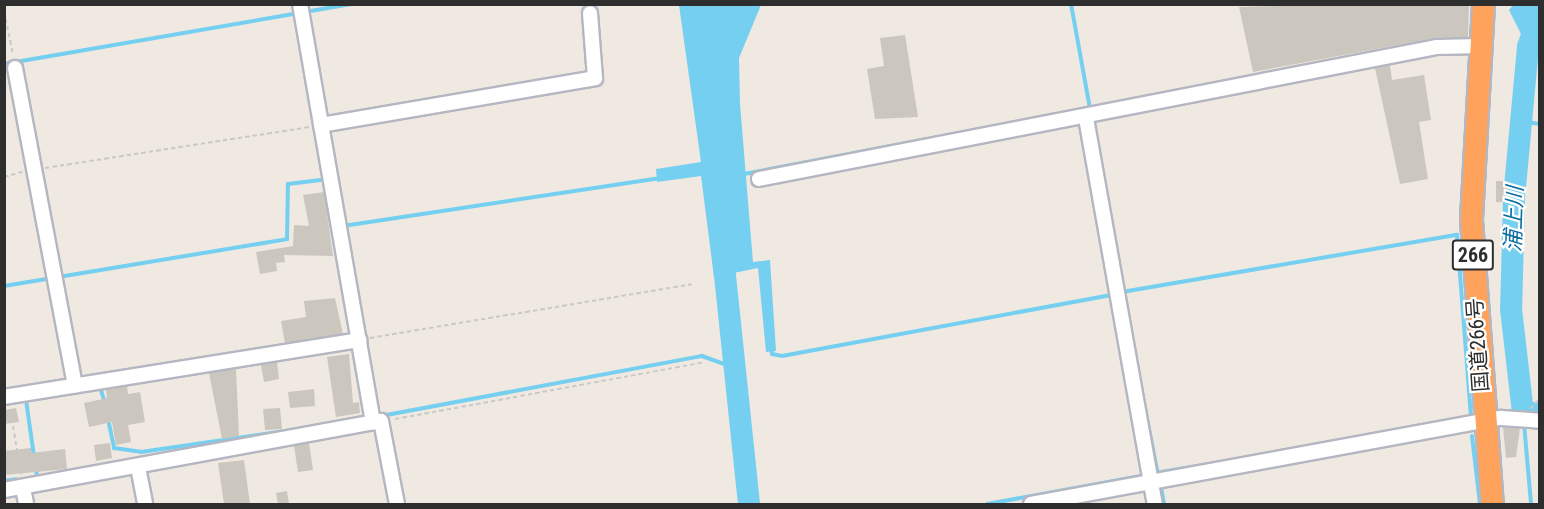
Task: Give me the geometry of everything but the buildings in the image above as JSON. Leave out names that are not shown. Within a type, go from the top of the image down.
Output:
[{"type":"highway","name":"国道266号","points":[[1483,4],[1471,220],[1484,421],[1492,504]]},
{"type":"street","points":[[300,6],[374,420],[396,504]]},
{"type":"street","points":[[321,125],[595,78],[590,13]]},
{"type":"street","points":[[759,179],[1086,118],[1437,47],[1480,46]]},
{"type":"street","points":[[14,63],[75,385]]},
{"type":"street","points":[[1086,118],[1155,504]]},
{"type":"street","points":[[4,397],[360,340]]},
{"type":"street","points":[[1031,504],[1484,421],[1515,417],[1535,420]]},
{"type":"street","points":[[4,490],[138,467],[374,420]]},
{"type":"street","points":[[138,467],[145,504]]},
{"type":"street","points":[[23,488],[26,504]]},
{"type":"path","points":[[4,10],[14,63]]},
{"type":"path","points":[[4,177],[34,169],[321,125]]},
{"type":"path","points":[[360,340],[693,284]]},
{"type":"path","points":[[374,420],[705,362]]},
{"type":"path","points":[[1532,404],[1539,398]]},
{"type":"path","points":[[14,426],[23,488]]},
{"type":"water","points":[[1514,4],[1539,5],[1539,44],[1525,42],[1509,10]]},
{"type":"water","points":[[679,5],[761,5],[739,58],[740,104],[753,262],[770,260],[776,351],[766,352],[758,268],[714,277],[701,176],[657,182],[656,169],[701,162]]},
{"type":"waterway","points":[[4,64],[353,4]]},
{"type":"waterway","points":[[1071,4],[1090,109]]},
{"type":"waterway","name":"浦上川","points":[[1540,12],[1528,47],[1514,198],[1511,309],[1523,412],[1540,414]]},
{"type":"waterway","points":[[744,174],[1043,117]]},
{"type":"waterway","points":[[1521,121],[1540,124]]},
{"type":"waterway","points":[[343,226],[662,178]]},
{"type":"waterway","points":[[4,286],[287,239],[288,184],[327,179]]},
{"type":"waterway","points":[[1122,292],[1457,235],[1471,419]]},
{"type":"waterway","points":[[722,247],[749,504]]},
{"type":"waterway","points":[[771,347],[772,354],[782,356],[1115,294]]},
{"type":"waterway","points":[[381,416],[702,356],[732,367]]},
{"type":"waterway","points":[[1138,373],[1158,475]]},
{"type":"waterway","points":[[100,387],[105,403]]},
{"type":"waterway","points":[[30,399],[26,400],[34,456]]},
{"type":"waterway","points":[[1523,412],[1531,504]]},
{"type":"waterway","points":[[1306,447],[1470,417]]},
{"type":"waterway","points":[[108,419],[114,448],[141,452],[299,429]]},
{"type":"waterway","points":[[1472,436],[1480,504]]},
{"type":"waterway","points":[[1155,473],[1222,462]]},
{"type":"waterway","points":[[36,467],[37,476]]},
{"type":"waterway","points":[[987,504],[1146,475]]},
{"type":"waterway","points":[[4,481],[16,479]]},
{"type":"waterway","points":[[1161,487],[1164,504]]}]
